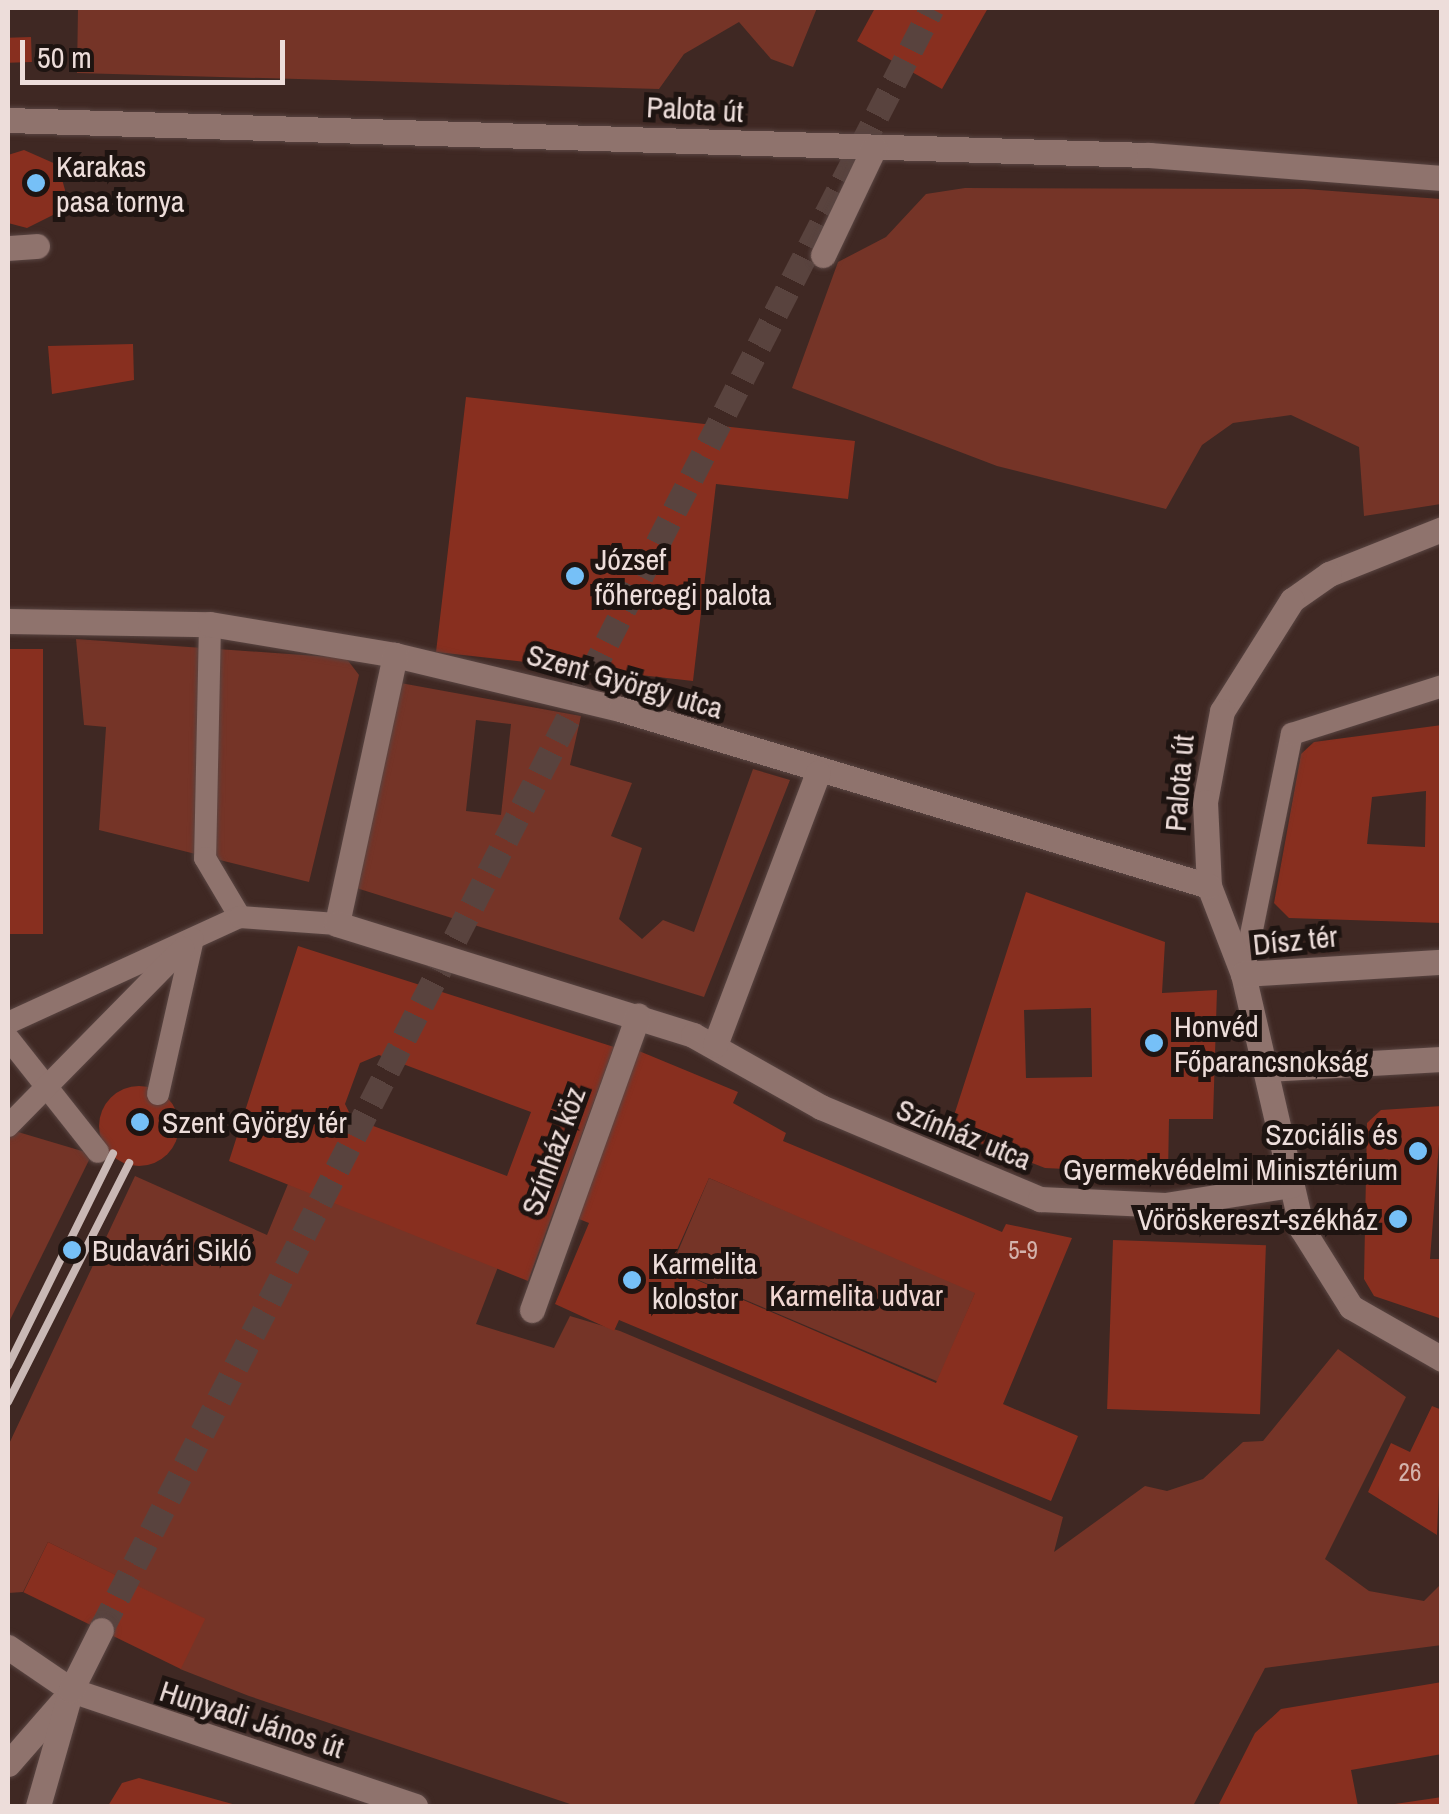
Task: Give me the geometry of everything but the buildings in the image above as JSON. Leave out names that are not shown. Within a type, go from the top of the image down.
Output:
[{"type":"street","name":"Palota út","points":[[8,120],[1380,167],[1442,162]]},
{"type":"street","points":[[823,255],[874,148]]},
{"type":"street","name":"Palota út","points":[[1380,167],[1442,178]]},
{"type":"street","points":[[8,248],[37,246]]},
{"type":"street","name":"Palota út","points":[[1243,974],[1209,886],[1212,738],[1248,660],[1292,600],[1329,574],[1442,529]]},
{"type":"street","name":"Szent György utca","points":[[8,620],[210,624],[396,655],[620,709],[818,773],[1209,886]]},
{"type":"street","points":[[210,624],[206,858],[240,917]]},
{"type":"street","points":[[337,924],[396,655]]},
{"type":"street","points":[[1243,974],[1292,734],[1442,686]]},
{"type":"street","points":[[714,1045],[818,773]]},
{"type":"street","points":[[8,1023],[240,917],[337,924],[638,1016]]},
{"type":"street","points":[[8,1126],[192,938]]},
{"type":"street","points":[[158,1094],[192,938]]},
{"type":"street","name":"Dísz tér","points":[[1266,1069],[1243,974],[1442,962]]},
{"type":"street","name":"Színház utca","points":[[638,1016],[714,1045],[838,1115],[1040,1200],[1165,1205],[1291,1185]]},
{"type":"street","name":"Színház köz","points":[[532,1310],[638,1016]]},
{"type":"street","points":[[8,1038],[98,1152]]},
{"type":"street","points":[[1442,1059],[1266,1069],[1291,1185],[1334,1288],[1388,1334],[1442,1360]]},
{"type":"street","points":[[38,1806],[71,1690],[101,1630]]},
{"type":"street","name":"Hunyadi János út","points":[[8,1647],[71,1690],[414,1806]]},
{"type":"street","points":[[8,1764],[71,1690]]},
{"type":"green space","points":[[78,8],[817,8],[793,67],[771,59],[739,22],[684,54],[659,89],[77,73]]},
{"type":"green space","points":[[965,188],[1305,189],[1441,199],[1441,504],[1364,516],[1359,447],[1291,415],[1233,423],[1202,445],[1166,509],[997,466],[792,388],[838,262],[886,237],[926,194]]},
{"type":"green space","points":[[76,639],[346,658],[359,675],[309,882],[99,830],[106,727],[84,725]]},
{"type":"green space","points":[[395,682],[581,716],[570,765],[632,783],[611,836],[642,848],[619,919],[642,939],[663,920],[694,932],[753,769],[790,780],[704,997],[350,886]],"holes":[[[476,720],[511,724],[501,815],[466,811]]]},
{"type":"green space","points":[[8,1129],[92,1154],[8,1324]]},
{"type":"green space","points":[[135,1176],[267,1235],[288,1184],[498,1267],[476,1324],[554,1348],[570,1316],[620,1331],[1063,1517],[1054,1552],[1145,1486],[1167,1491],[1203,1479],[1243,1442],[1263,1441],[1338,1349],[1406,1397],[1325,1559],[1369,1591],[1424,1601],[1441,1584],[1442,1645],[1265,1668],[1193,1806],[576,1806],[249,1696],[180,1669],[204,1619],[48,1542],[23,1592],[8,1593],[8,1446]]},
{"type":"green space","name":"Karmelita udvar","points":[[709,1178],[976,1291],[938,1382],[671,1268]]},
{"type":"tunnel","points":[[101,1630],[932,8]]},
{"type":"railway","points":[[8,1366],[113,1154]]},
{"type":"railway","points":[[8,1402],[129,1163]]},
{"type":"place","name":"Karakas pasa tornya","points":[[36,183]]},
{"type":"place","name":"József főhercegi palota","points":[[575,576]]},
{"type":"place","name":"Honvéd Főparancsnokság","points":[[1154,1043]]},
{"type":"place","name":"Szent György tér","points":[[140,1122]]},
{"type":"place","name":"Szociális és Gyermekvédelmi Minisztérium","points":[[1418,1151]]},
{"type":"place","name":"Vöröskereszt-székház","points":[[1398,1219]]},
{"type":"place","name":"Budavári Sikló","points":[[72,1250]]},
{"type":"place","name":"Karmelita kolostor","points":[[632,1280]]}]
